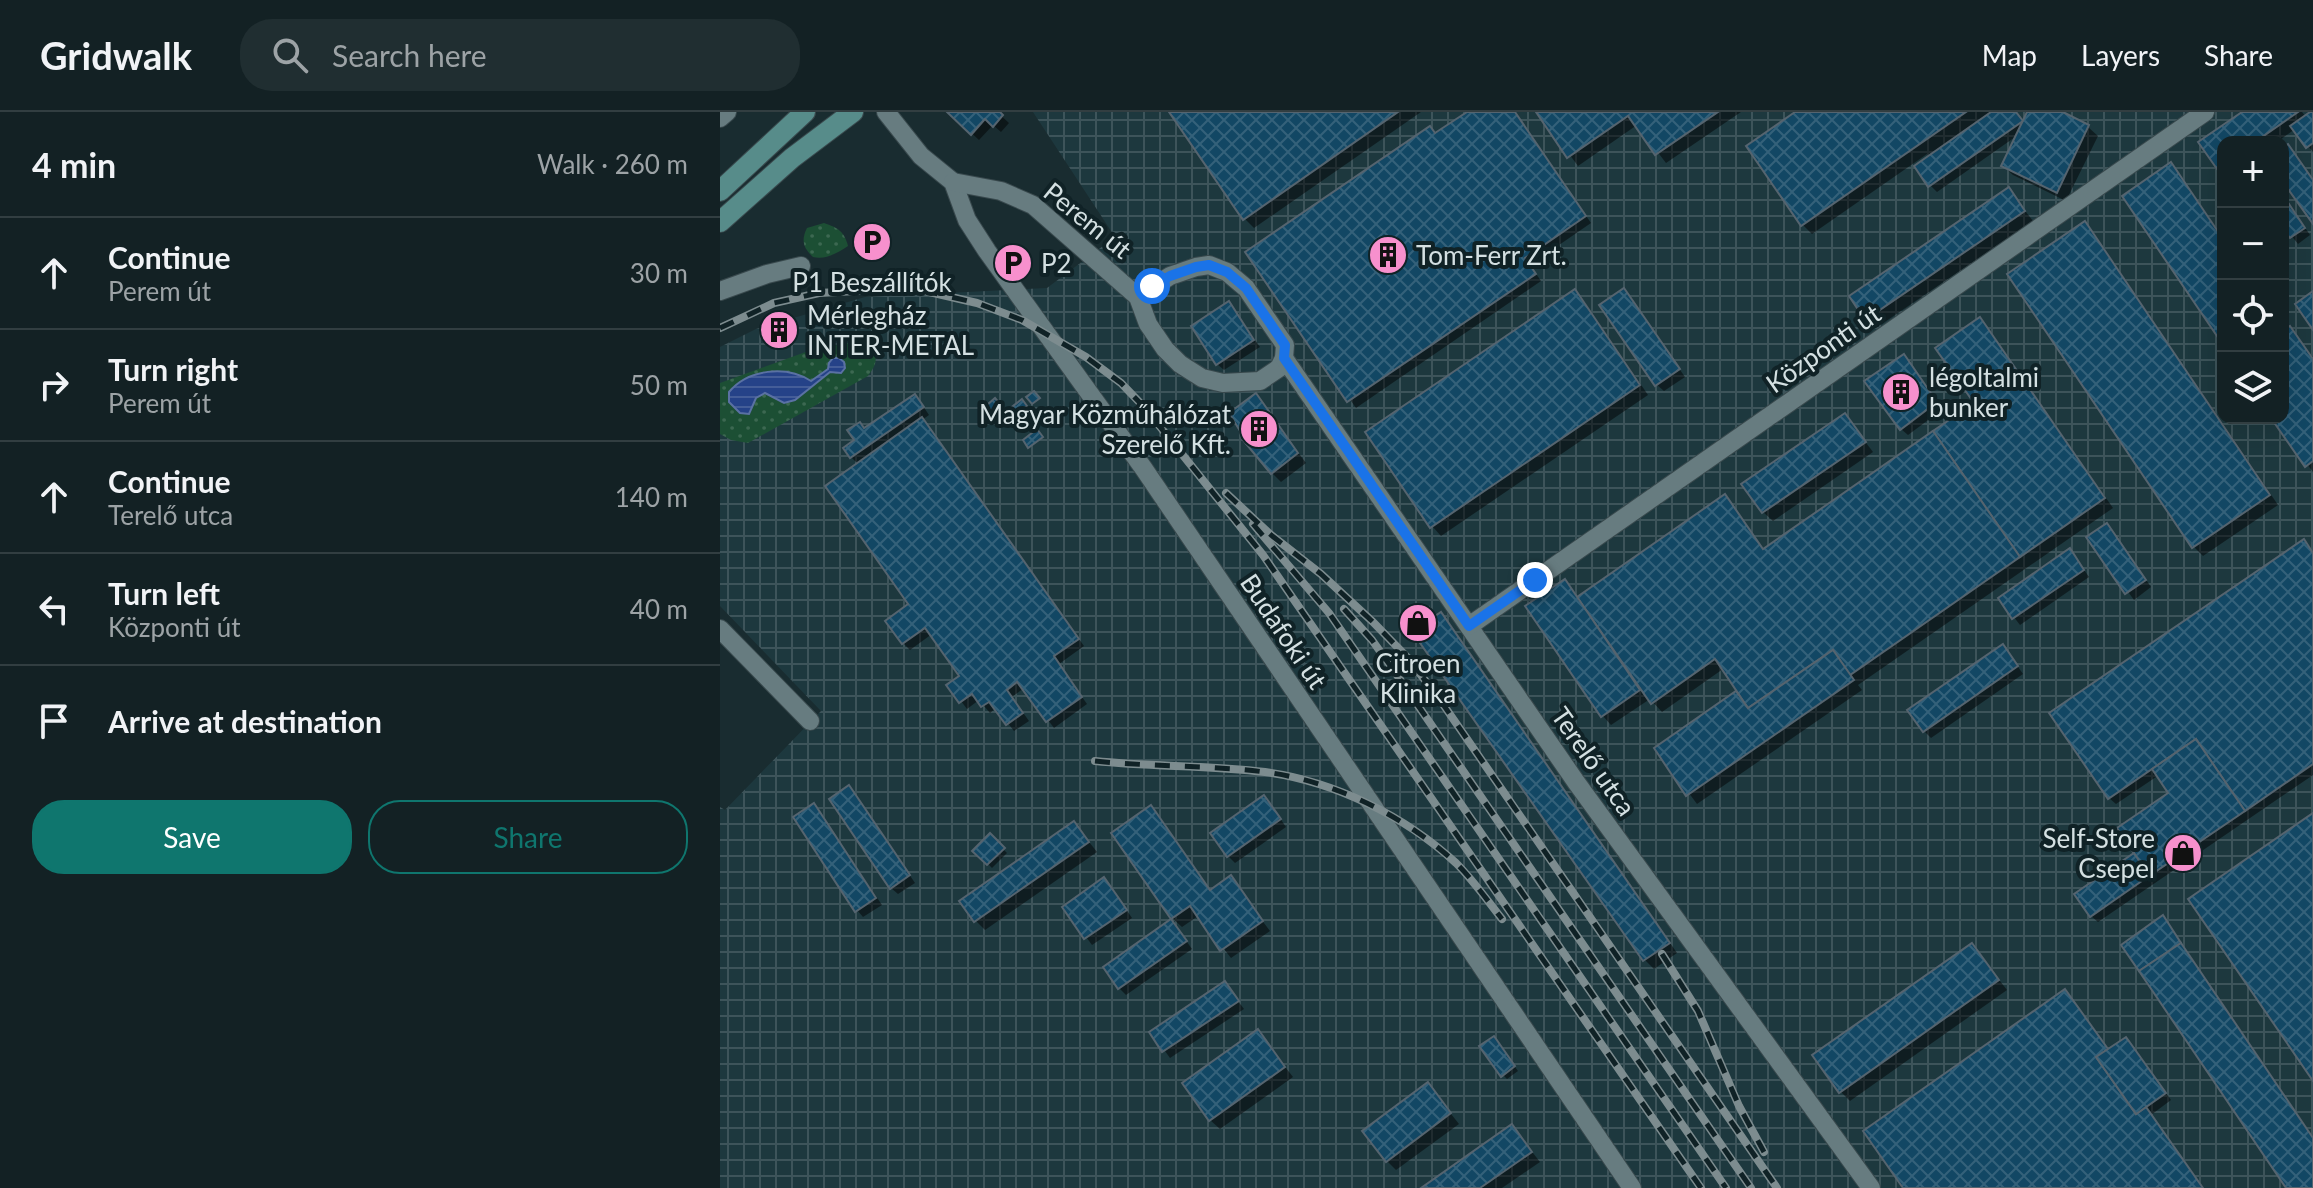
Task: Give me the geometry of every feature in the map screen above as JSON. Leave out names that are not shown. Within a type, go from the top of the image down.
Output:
[{"type":"main road","points":[[720,191],[805,112]]},
{"type":"main road","points":[[720,222],[792,158],[853,112]]},
{"type":"street","points":[[720,118],[727,112]]},
{"type":"street","points":[[886,112],[921,156],[953,182]]},
{"type":"street","name":"Központi út","points":[[1469,626],[2205,112]]},
{"type":"street","name":"Perem út","points":[[953,182],[1001,191],[1033,205],[1138,297],[1148,324],[1165,349],[1180,364],[1202,378],[1223,383],[1260,381],[1274,374],[1284,358],[1285,345],[1246,288],[1227,272],[1209,265],[1196,267],[1170,276],[1138,297]]},
{"type":"street","name":"Budafoki út","points":[[953,182],[967,220],[987,251],[1144,469],[1632,1188]]},
{"type":"street","points":[[720,291],[801,266]]},
{"type":"street","name":"Terelő utca","points":[[1284,358],[1603,819],[1871,1188]]},
{"type":"street","points":[[720,629],[810,721]]},
{"type":"shaded area","points":[[1033,112],[2313,112],[2313,1188],[720,1188],[720,807],[725,810],[821,711],[720,606],[720,347],[756,329],[865,297],[1047,288],[1115,237]]},
{"type":"green space","points":[[824,223],[840,231],[848,246],[827,257],[813,257],[804,244],[805,232],[807,228]]},
{"type":"green space","points":[[850,343],[872,349],[875,363],[868,376],[748,443],[720,434],[720,383],[814,349]]},
{"type":"water","points":[[833,358],[844,362],[845,368],[841,373],[830,372],[795,400],[784,403],[765,393],[756,398],[749,414],[740,413],[729,402],[729,392],[746,378],[779,371],[811,381],[828,369]]},
{"type":"building","points":[[947,112],[1000,112],[1003,115],[993,127],[985,119],[971,135]]},
{"type":"building","points":[[1169,112],[1398,112],[1243,220]]},
{"type":"building","name":"Tom-Ferr Zrt.","points":[[1467,112],[1515,112],[1586,216],[1525,258],[1536,274],[1347,402],[1245,252],[1430,126],[1435,133]]},
{"type":"building","points":[[1536,112],[1718,112],[1655,155],[1628,116],[1567,158]]},
{"type":"building","points":[[1795,112],[1966,112],[1801,226],[1746,146]]},
{"type":"building","points":[[1991,112],[2016,112],[2023,121],[1928,187],[1914,166]]},
{"type":"building","points":[[2027,112],[2063,112],[2089,125],[2057,193],[2001,166]]},
{"type":"building","points":[[2242,112],[2298,112],[2264,136],[2217,136],[2217,169],[2198,142]]},
{"type":"building","points":[[2313,112],[2313,143],[2306,148],[2290,126]]},
{"type":"building","points":[[2289,145],[2313,180],[2313,224],[2289,190]]},
{"type":"building","points":[[2171,162],[2217,230],[2217,336],[2122,196]]},
{"type":"building","points":[[2009,187],[2025,211],[1865,320],[1849,296]]},
{"type":"building","points":[[2289,204],[2305,228],[2289,237]]},
{"type":"building","points":[[2085,221],[2217,417],[2217,424],[2222,424],[2270,495],[2192,548],[2007,274]]},
{"type":"building","points":[[1624,288],[1680,369],[1655,386],[1599,305]]},
{"type":"building","points":[[1575,289],[1640,385],[1430,528],[1365,432]]},
{"type":"building","points":[[2313,291],[2313,330],[2295,304]]},
{"type":"building","points":[[1229,301],[1254,340],[1216,365],[1191,326]]},
{"type":"building","points":[[1980,317],[2105,498],[2020,557],[1933,431],[1974,403],[1935,348]]},
{"type":"building","name":"Mérlegház INTER-METAL","points":[[792,320],[795,332],[766,341],[762,328]]},
{"type":"building","points":[[2289,327],[2313,359],[2313,461],[2305,467],[2275,424],[2289,424]]},
{"type":"building","name":"légoltalmi bunker","points":[[1904,354],[1937,402],[1900,430],[1864,381]]},
{"type":"building","points":[[1034,391],[1040,398],[1032,404],[1026,397]]},
{"type":"building","name":"Magyar Közműhálózat Szerelő Kft.","points":[[1256,393],[1298,453],[1271,474],[1243,440],[1229,413]]},
{"type":"building","points":[[915,394],[924,407],[850,458],[843,448],[854,440],[847,430],[860,422],[864,428]]},
{"type":"building","points":[[995,398],[1009,415],[1000,422],[987,405]]},
{"type":"building","points":[[1022,399],[1027,406],[1013,416],[1008,410]]},
{"type":"building","points":[[1845,413],[1866,442],[1762,513],[1741,484]]},
{"type":"building","points":[[922,417],[1079,639],[1054,656],[1082,697],[1046,722],[1017,682],[1007,690],[1023,713],[1006,725],[989,702],[981,707],[972,694],[959,703],[946,685],[959,676],[925,628],[902,644],[885,621],[908,604],[825,486]]},
{"type":"building","points":[[1037,429],[1043,437],[1028,448],[1023,440]]},
{"type":"building","points":[[1933,431],[2020,557],[1850,675],[1833,650],[1748,708],[1715,659],[1651,704],[1577,597],[1725,494],[1763,549]]},
{"type":"building","points":[[2107,523],[2146,580],[2125,594],[2086,537]]},
{"type":"building","points":[[2304,539],[2313,553],[2313,764],[2245,811],[2196,739],[2108,799],[2049,713]]},
{"type":"building","points":[[2070,548],[2084,570],[2012,619],[1998,598]]},
{"type":"building","points":[[1565,579],[1640,690],[1601,717],[1525,606]]},
{"type":"building","points":[[1429,607],[1435,616],[1441,612],[1670,943],[1643,961],[1406,623]]},
{"type":"building","points":[[2003,644],[2018,666],[1923,732],[1907,710]]},
{"type":"building","points":[[1833,650],[1854,680],[1686,796],[1654,748],[1736,691],[1748,708]]},
{"type":"building","points":[[2196,739],[2245,811],[2149,876],[2117,828],[2168,793],[2152,769]]},
{"type":"building","points":[[849,785],[910,875],[890,889],[829,799]]},
{"type":"building","points":[[1264,795],[1281,819],[1227,857],[1210,833]]},
{"type":"building","points":[[814,803],[876,898],[855,912],[793,817]]},
{"type":"building","points":[[1151,805],[1210,890],[1231,875],[1263,921],[1220,951],[1190,906],[1171,919],[1111,833]]},
{"type":"building","points":[[2313,813],[2313,1081],[2188,899]]},
{"type":"building","points":[[1074,821],[1089,842],[974,922],[959,901]]},
{"type":"building","points":[[990,833],[1005,848],[987,865],[972,851]]},
{"type":"building","points":[[2134,853],[2149,876],[2090,917],[2074,894]]},
{"type":"building","points":[[1104,877],[1127,910],[1084,939],[1062,907]]},
{"type":"building","points":[[2163,915],[2181,943],[2139,971],[2121,945]]},
{"type":"building","points":[[1171,919],[1187,941],[1118,989],[1103,967]]},
{"type":"building","points":[[1972,943],[1999,980],[1839,1093],[1812,1055]]},
{"type":"building","points":[[2181,943],[2313,1138],[2313,1188],[2286,1188],[2139,971]]},
{"type":"building","points":[[1225,981],[1239,1001],[1162,1052],[1149,1032]]},
{"type":"building","points":[[2065,989],[2108,1049],[2096,1057],[2136,1114],[2146,1107],[2203,1188],[1903,1188],[1863,1131]]},
{"type":"building","points":[[1258,1029],[1285,1067],[1209,1121],[1182,1083]]},
{"type":"building","points":[[1494,1036],[1515,1066],[1501,1077],[1479,1046]]},
{"type":"building","points":[[2126,1037],[2166,1093],[2136,1114],[2096,1057]]},
{"type":"building","points":[[1428,1082],[1451,1113],[1386,1162],[1362,1131]]},
{"type":"building","points":[[1512,1124],[1532,1152],[1480,1188],[1421,1188]]},
{"type":"railway","points":[[720,328],[774,303],[819,293],[912,288],[977,303],[1022,320],[1086,357],[1121,383],[1145,408],[1263,555],[1701,1188]]},
{"type":"railway","points":[[1226,493],[1271,535],[1321,574],[1407,657],[1438,697],[1777,1188]]},
{"type":"railway","points":[[1253,524],[1329,613],[1726,1188]]},
{"type":"railway","points":[[1344,609],[1372,640],[1399,678],[1751,1188]]},
{"type":"railway","points":[[1095,761],[1265,772],[1317,783],[1342,792],[1391,816],[1436,846],[1456,863],[1502,919]]},
{"type":"railway","points":[[1662,954],[1698,1011],[1739,1106],[1764,1152]]},
{"type":"place","name":"P1 Beszállítók","points":[[872,242]]},
{"type":"place","name":"Tom-Ferr Zrt.","points":[[1388,255]]},
{"type":"place","name":"P2","points":[[1013,263]]},
{"type":"place","name":"Mérlegház INTER-METAL","points":[[779,330]]},
{"type":"place","name":"légoltalmi bunker","points":[[1901,392]]},
{"type":"place","name":"Magyar Közműhálózat Szerelő Kft.","points":[[1259,429]]},
{"type":"place","name":"Citroen Klinika","points":[[1418,623]]},
{"type":"place","name":"Self-Store Csepel","points":[[2183,853]]},
{"type":"route","points":[[1152,286],[1170,276],[1209,265],[1227,272],[1246,288],[1285,345],[1284,358],[1469,626],[1535,580]]}]
